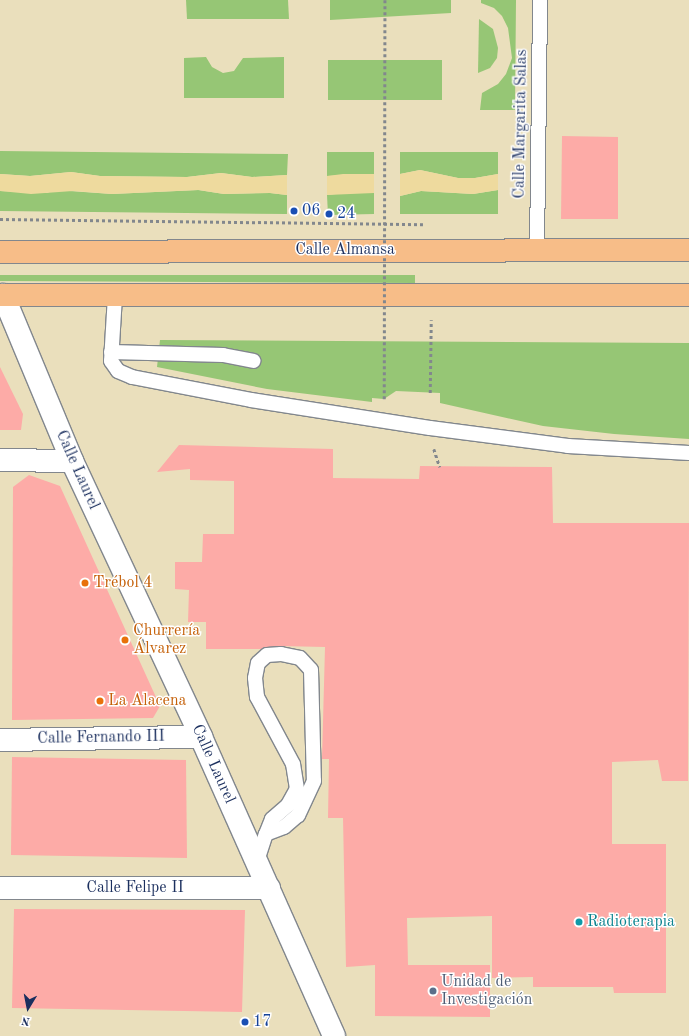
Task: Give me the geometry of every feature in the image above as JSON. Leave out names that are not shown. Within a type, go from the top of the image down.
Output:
[{"type":"main road","name":"Calle Almansa","points":[[0,252],[689,250]]},
{"type":"main road","points":[[2,295],[689,295]]},
{"type":"street","name":"Calle Laurel","points":[[2,295],[72,461],[201,736],[334,1036]]},
{"type":"street","points":[[0,460],[72,461]]},
{"type":"street","name":"Calle Fernando III","points":[[0,740],[201,736]]},
{"type":"street","name":"Calle Felipe II","points":[[0,888],[269,888]]},
{"type":"lane","name":"Calle Margarita Salas","points":[[537,250],[540,0]]},
{"type":"lane","points":[[115,296],[111,361],[118,371],[132,377],[332,414],[501,441],[644,456],[689,453]]},
{"type":"lane","points":[[111,352],[222,355],[253,361]]},
{"type":"lane","points":[[239,821],[266,834],[284,827],[298,815],[314,780],[311,670],[300,658],[281,654],[268,655],[258,663],[255,678],[257,698],[293,764],[297,789],[288,806],[272,819],[266,834],[257,861]]},
{"type":"path","points":[[384,399],[385,0]]},
{"type":"path","points":[[0,219],[426,224]]},
{"type":"path","points":[[430,392],[431,341]]},
{"type":"path","points":[[432,445],[440,467]]},
{"type":"green space","points":[[186,0],[288,0],[289,19],[187,19]]},
{"type":"green space","points":[[330,0],[451,0],[451,13],[330,20]]},
{"type":"green space","points":[[481,0],[516,0],[515,110],[480,110],[482,93],[498,84],[506,74],[512,58],[508,28],[502,16],[494,8],[481,3]]},
{"type":"green space","points":[[479,19],[493,29],[498,48],[497,58],[490,68],[478,73]]},
{"type":"green space","points":[[206,57],[212,67],[223,73],[234,71],[243,58],[284,57],[284,98],[184,98],[184,58]]},
{"type":"green space","points":[[328,60],[442,60],[442,100],[328,100]]},
{"type":"green space","points":[[0,151],[288,154],[287,175],[252,177],[221,173],[187,177],[100,176],[71,172],[30,176],[0,174]]},
{"type":"green space","points":[[327,152],[374,152],[374,174],[327,176]]},
{"type":"green space","points":[[400,152],[498,152],[498,174],[475,178],[458,178],[420,170],[400,174]]},
{"type":"green space","points":[[55,190],[112,194],[198,190],[224,194],[270,193],[287,195],[287,214],[0,211],[0,191],[47,193]]},
{"type":"green space","points":[[498,190],[498,214],[400,214],[400,196],[421,191],[473,194]]},
{"type":"green space","points":[[353,192],[374,193],[374,214],[328,215],[327,195]]},
{"type":"green space","points":[[0,275],[415,275],[415,283],[0,281]]},
{"type":"green space","points":[[160,340],[689,343],[689,439],[614,434],[543,426],[440,403],[440,393],[396,391],[384,399],[372,398],[372,402],[267,389],[157,367]]},
{"type":"sand","points":[[420,170],[458,178],[475,178],[498,174],[498,190],[473,194],[421,191],[400,196],[400,174]]},
{"type":"sand","points":[[71,172],[100,176],[187,177],[221,173],[252,177],[287,175],[287,195],[270,193],[224,194],[199,190],[112,194],[73,191],[31,194],[0,191],[0,174],[30,176]]},
{"type":"sand","points":[[343,174],[374,174],[374,193],[327,195],[327,176]]},
{"type":"building","points":[[562,136],[618,137],[618,219],[561,219]]},
{"type":"building","points":[[0,367],[23,414],[21,430],[0,430]]},
{"type":"building","points":[[179,445],[333,449],[333,478],[419,479],[420,466],[552,467],[553,523],[689,523],[688,781],[662,781],[658,760],[612,762],[612,844],[666,844],[666,993],[614,993],[613,987],[533,987],[533,977],[492,978],[492,916],[407,918],[408,965],[490,965],[490,1017],[375,1016],[375,965],[346,967],[343,818],[328,818],[329,759],[322,759],[325,647],[280,646],[261,649],[206,649],[206,622],[188,622],[189,590],[175,589],[175,562],[202,562],[203,534],[234,534],[234,481],[190,480],[190,469],[157,472]]},
{"type":"building","points":[[29,475],[60,486],[160,706],[153,718],[12,720],[13,487]]},
{"type":"building","points":[[12,757],[186,760],[187,858],[11,855]]},
{"type":"building","points":[[14,909],[245,910],[242,1012],[12,1008]]},
{"type":"place","name":"06","points":[[294,211]]},
{"type":"place","name":"24","points":[[329,214]]},
{"type":"place","name":"Trébol 4","points":[[85,583]]},
{"type":"place","name":"Churrería Álvarez","points":[[125,640]]},
{"type":"place","name":"La Alacena","points":[[100,701]]},
{"type":"place","name":"Radioterapia","points":[[579,922]]},
{"type":"place","name":"Unidad de Investigación","points":[[433,991]]},
{"type":"place","name":"17","points":[[245,1022]]}]
